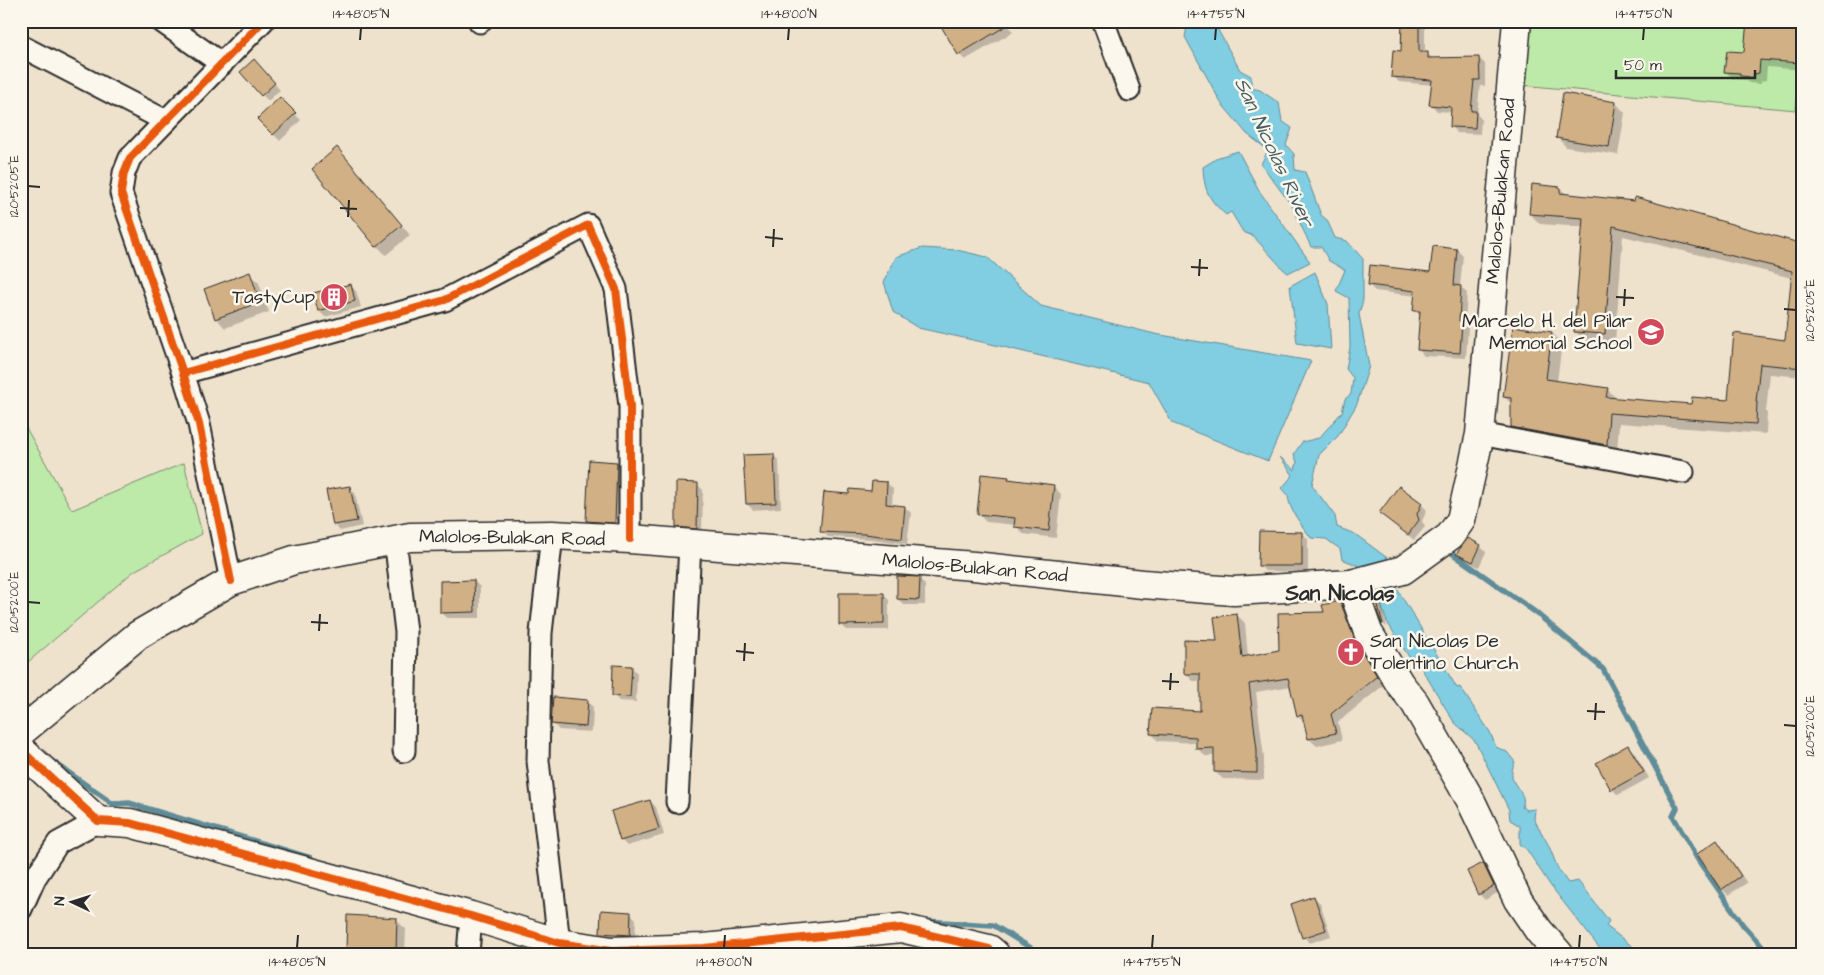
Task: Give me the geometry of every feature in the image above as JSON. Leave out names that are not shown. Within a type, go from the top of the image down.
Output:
[{"type":"main road","name":"Malolos-Bulakan Road","points":[[21,732],[138,635],[232,581],[294,560],[395,538],[418,536],[552,535],[630,539],[974,566],[1143,584],[1234,591],[1357,583],[1403,570],[1450,536],[1461,520],[1480,434],[1517,21]]},
{"type":"main road","points":[[1357,583],[1368,632],[1400,684],[1415,703],[1470,799],[1518,900],[1539,931],[1559,954]]},
{"type":"main road","points":[[21,750],[98,821],[130,823],[471,916],[559,943],[612,951],[704,948],[901,928],[990,949],[996,954]]},
{"type":"street","points":[[160,21],[222,64]]},
{"type":"street","points":[[232,581],[199,424],[121,193],[124,173],[130,158],[263,21]]},
{"type":"street","points":[[1103,21],[1129,90]]},
{"type":"street","points":[[21,46],[166,121]]},
{"type":"street","points":[[183,373],[445,300],[588,225],[616,290],[630,406],[630,539]]},
{"type":"street","points":[[1480,434],[1683,472]]},
{"type":"street","points":[[552,535],[541,633],[538,760],[559,943]]},
{"type":"street","points":[[395,538],[406,632],[404,750]]},
{"type":"street","points":[[677,802],[690,544]]},
{"type":"street","points":[[21,909],[35,878],[58,842],[98,821]]},
{"type":"street","points":[[468,954],[471,916]]},
{"type":"green space","points":[[1528,21],[1803,21],[1796,110],[1521,85]]},
{"type":"green space","points":[[21,419],[72,510],[184,463],[202,534],[134,571],[21,668]]},
{"type":"water","name":"San Nicolas River","points":[[1188,21],[1213,21],[1240,70],[1251,76],[1251,88],[1260,90],[1279,103],[1282,121],[1292,128],[1286,145],[1294,154],[1295,170],[1305,172],[1321,215],[1327,220],[1335,238],[1347,241],[1363,259],[1363,300],[1359,314],[1369,366],[1357,404],[1338,436],[1319,455],[1312,485],[1335,516],[1337,527],[1355,534],[1390,560],[1359,566],[1342,559],[1340,549],[1326,539],[1311,538],[1293,512],[1288,495],[1282,488],[1293,475],[1280,457],[1295,470],[1297,462],[1294,454],[1302,442],[1319,438],[1342,412],[1345,399],[1351,394],[1353,378],[1346,369],[1350,347],[1349,298],[1336,291],[1345,270],[1329,261],[1321,247],[1311,247],[1292,206],[1261,164],[1268,150],[1247,134],[1221,103],[1185,37]]},
{"type":"water","points":[[1238,151],[1260,192],[1310,262],[1288,273],[1253,236],[1243,232],[1231,212],[1226,215],[1211,199],[1204,182],[1203,167],[1219,157]]},
{"type":"water","points":[[922,248],[957,250],[987,257],[1041,306],[1155,334],[1311,361],[1268,461],[1172,423],[1149,382],[918,328],[893,312],[884,282],[896,257]]},
{"type":"water","points":[[1315,272],[1328,304],[1331,349],[1297,343],[1290,286]]},
{"type":"water","points":[[1396,587],[1457,688],[1460,687],[1490,732],[1496,747],[1507,752],[1515,762],[1512,777],[1523,796],[1522,807],[1526,810],[1535,809],[1534,819],[1549,846],[1558,869],[1568,883],[1578,881],[1609,921],[1606,926],[1642,954],[1604,954],[1550,885],[1527,850],[1520,844],[1520,826],[1510,820],[1509,810],[1475,741],[1454,722],[1420,666],[1416,668],[1387,622],[1376,591]]},
{"type":"building","points":[[938,21],[1014,21],[958,55]]},
{"type":"building","points":[[1402,21],[1419,21],[1419,52],[1428,52],[1428,58],[1479,57],[1480,80],[1474,80],[1471,111],[1476,111],[1475,128],[1450,127],[1451,107],[1429,105],[1432,80],[1391,77],[1393,50],[1401,51]]},
{"type":"building","points":[[1747,21],[1803,21],[1800,63],[1760,60],[1759,73],[1754,74],[1753,77],[1740,76],[1740,73],[1724,72],[1727,51],[1744,52]]},
{"type":"building","points":[[254,59],[275,83],[261,96],[240,72]]},
{"type":"building","points":[[1563,93],[1616,102],[1609,147],[1556,138]]},
{"type":"building","points":[[280,97],[296,113],[273,135],[257,119]]},
{"type":"building","points":[[337,147],[402,225],[376,247],[312,169]]},
{"type":"building","points":[[1532,184],[1560,187],[1560,193],[1634,201],[1635,197],[1803,244],[1803,368],[1760,364],[1756,424],[1609,413],[1607,445],[1511,427],[1511,398],[1503,397],[1513,326],[1552,332],[1546,379],[1608,388],[1606,397],[1691,404],[1692,397],[1728,400],[1734,333],[1785,340],[1792,271],[1613,226],[1605,334],[1574,332],[1583,218],[1529,214]]},
{"type":"building","points":[[1433,246],[1457,249],[1454,285],[1461,286],[1459,321],[1462,321],[1460,353],[1417,350],[1420,311],[1413,311],[1415,291],[1368,285],[1370,265],[1430,272]]},
{"type":"building","points":[[250,272],[260,302],[215,319],[204,289]]},
{"type":"building","name":"TastyCup","points":[[351,284],[355,301],[318,311],[313,293]]},
{"type":"building","points":[[774,454],[776,503],[746,504],[743,455]]},
{"type":"building","points":[[589,460],[617,462],[615,523],[586,521]]},
{"type":"building","points":[[981,474],[1054,485],[1049,531],[1014,527],[1015,518],[977,514]]},
{"type":"building","points":[[872,481],[887,482],[886,504],[905,506],[902,539],[865,534],[820,532],[824,492],[849,494],[850,489],[871,491]]},
{"type":"building","points":[[676,482],[698,483],[697,529],[676,527]]},
{"type":"building","points":[[350,486],[357,521],[333,525],[326,490]]},
{"type":"building","points":[[1399,486],[1422,503],[1417,514],[1419,520],[1408,535],[1379,513]]},
{"type":"building","points":[[1259,531],[1302,532],[1302,566],[1258,566]]},
{"type":"building","points":[[1468,538],[1481,545],[1473,562],[1456,554]]},
{"type":"building","points":[[897,576],[920,577],[919,600],[897,599]]},
{"type":"building","points":[[474,580],[475,612],[440,613],[440,581]]},
{"type":"building","points":[[839,593],[884,593],[884,624],[839,625]]},
{"type":"building","points":[[1375,594],[1383,624],[1371,595]]},
{"type":"building","points":[[1340,601],[1355,640],[1377,676],[1331,714],[1336,733],[1308,739],[1302,715],[1297,716],[1288,678],[1249,684],[1257,750],[1257,773],[1214,772],[1214,748],[1196,749],[1196,737],[1150,734],[1152,708],[1200,711],[1200,674],[1184,674],[1184,640],[1217,641],[1214,617],[1237,614],[1242,657],[1279,650],[1278,613],[1324,612],[1322,605]]},
{"type":"building","points":[[613,665],[632,666],[630,697],[612,696]]},
{"type":"building","points":[[553,697],[588,700],[586,727],[551,724]]},
{"type":"building","points":[[1628,745],[1644,772],[1611,790],[1596,763]]},
{"type":"building","points":[[650,800],[659,829],[620,841],[611,811]]},
{"type":"building","points":[[1717,840],[1741,876],[1721,890],[1697,854]]},
{"type":"building","points":[[1483,863],[1494,886],[1478,895],[1467,871]]},
{"type":"building","points":[[1314,896],[1326,930],[1302,938],[1291,904]]},
{"type":"building","points":[[601,910],[631,912],[630,935],[600,933]]},
{"type":"building","points":[[347,915],[397,918],[396,952],[346,950]]},
{"type":"waterway","points":[[1453,554],[1535,612],[1603,669],[1677,808],[1673,816],[1698,860],[1743,925],[1769,954]]},
{"type":"waterway","points":[[48,758],[113,804],[129,803],[311,858]]},
{"type":"waterway","points":[[925,921],[993,925],[1041,954]]},
{"type":"cycle path","points":[[231,581],[199,424],[121,193],[124,173],[130,158],[263,21]]},
{"type":"cycle path","points":[[183,373],[445,300],[588,225],[616,289],[630,406],[630,539]]},
{"type":"cycle path","points":[[21,750],[98,821],[130,823],[471,916],[559,943],[612,951],[704,948],[901,928],[989,949],[995,954]]},
{"type":"place","name":"TastyCup","points":[[334,297]]},
{"type":"place","name":"Marcelo H. del Pilar Memorial School","points":[[1651,332]]},
{"type":"place","name":"San Nicolas De Tolentino Church","points":[[1351,652]]},
{"type":"district","name":"San Nicolas","points":[[1340,593]]}]
